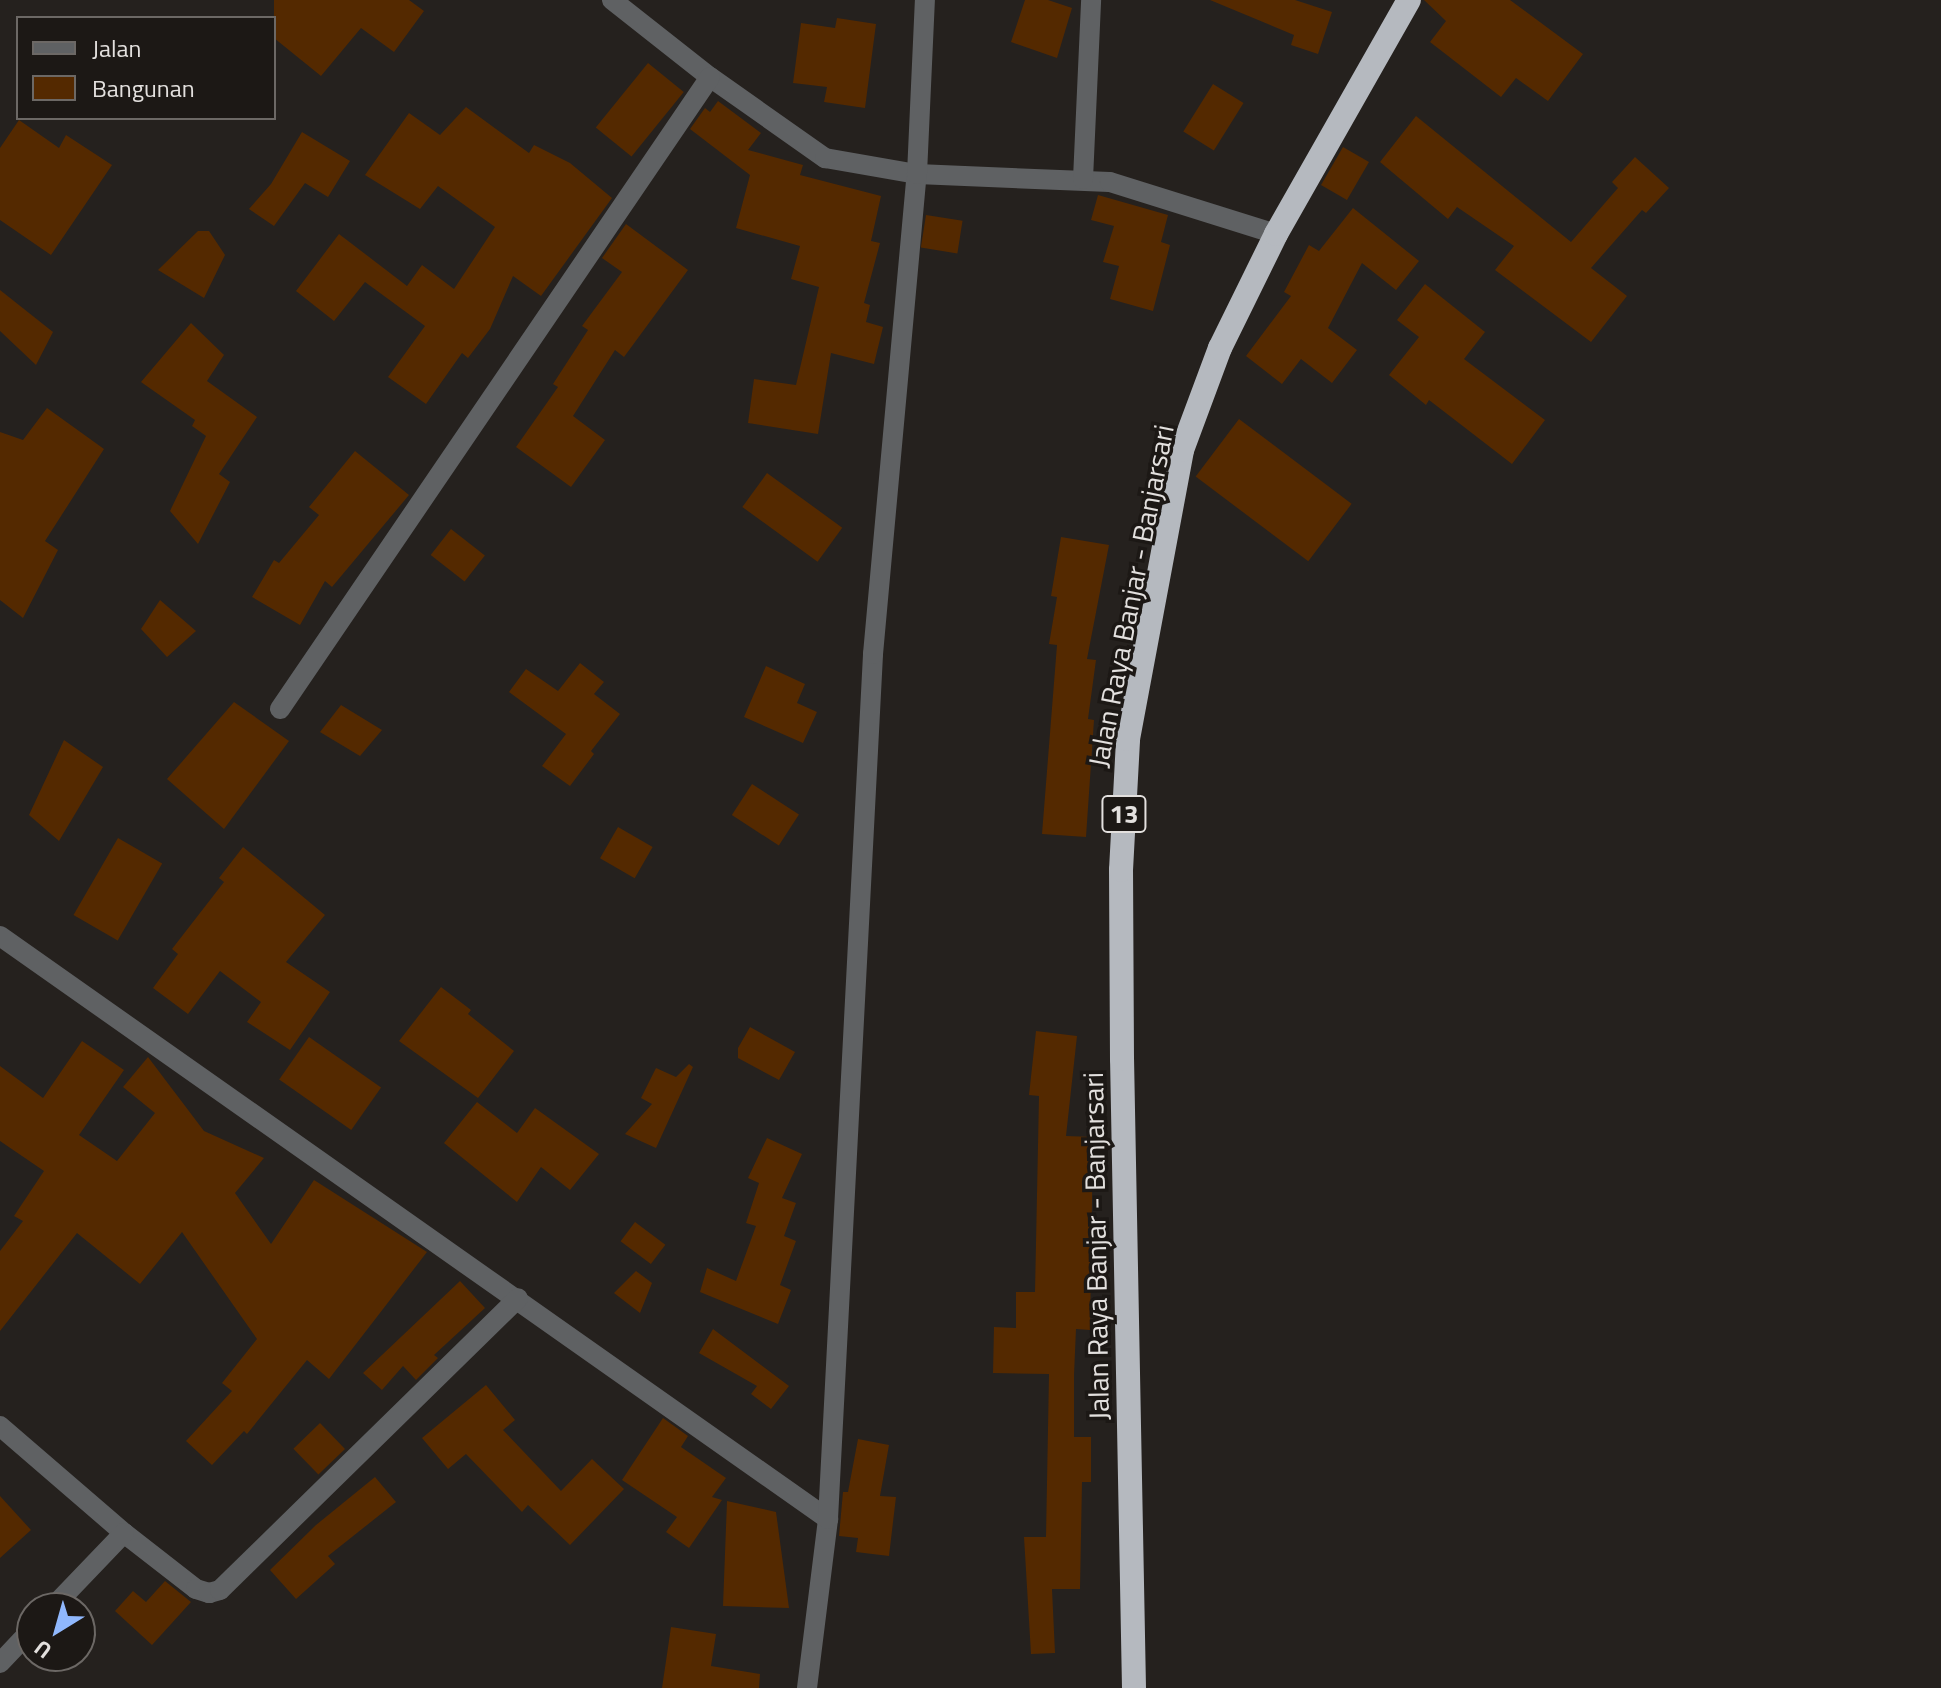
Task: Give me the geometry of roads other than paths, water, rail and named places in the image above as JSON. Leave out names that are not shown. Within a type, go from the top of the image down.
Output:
[{"type":"highway","name":"Jalan Raya Banjar - Banjarsari","points":[[1134,1688],[1121,870],[1128,739],[1182,450],[1220,348],[1276,234],[1409,0]]},
{"type":"street","points":[[612,0],[710,77],[825,158],[917,174],[1110,182],[1276,234]]},
{"type":"street","points":[[807,1688],[828,1519],[873,654],[917,174],[925,0]]},
{"type":"street","points":[[1083,179],[1091,0]]},
{"type":"street","points":[[280,709],[710,77]]},
{"type":"street","points":[[0,936],[828,1519]]},
{"type":"street","points":[[0,1426],[124,1533],[196,1589],[209,1593],[220,1590],[518,1298]]},
{"type":"street","points":[[67,1592],[124,1533]]},
{"type":"street","points":[[0,1663],[16,1646]]}]
